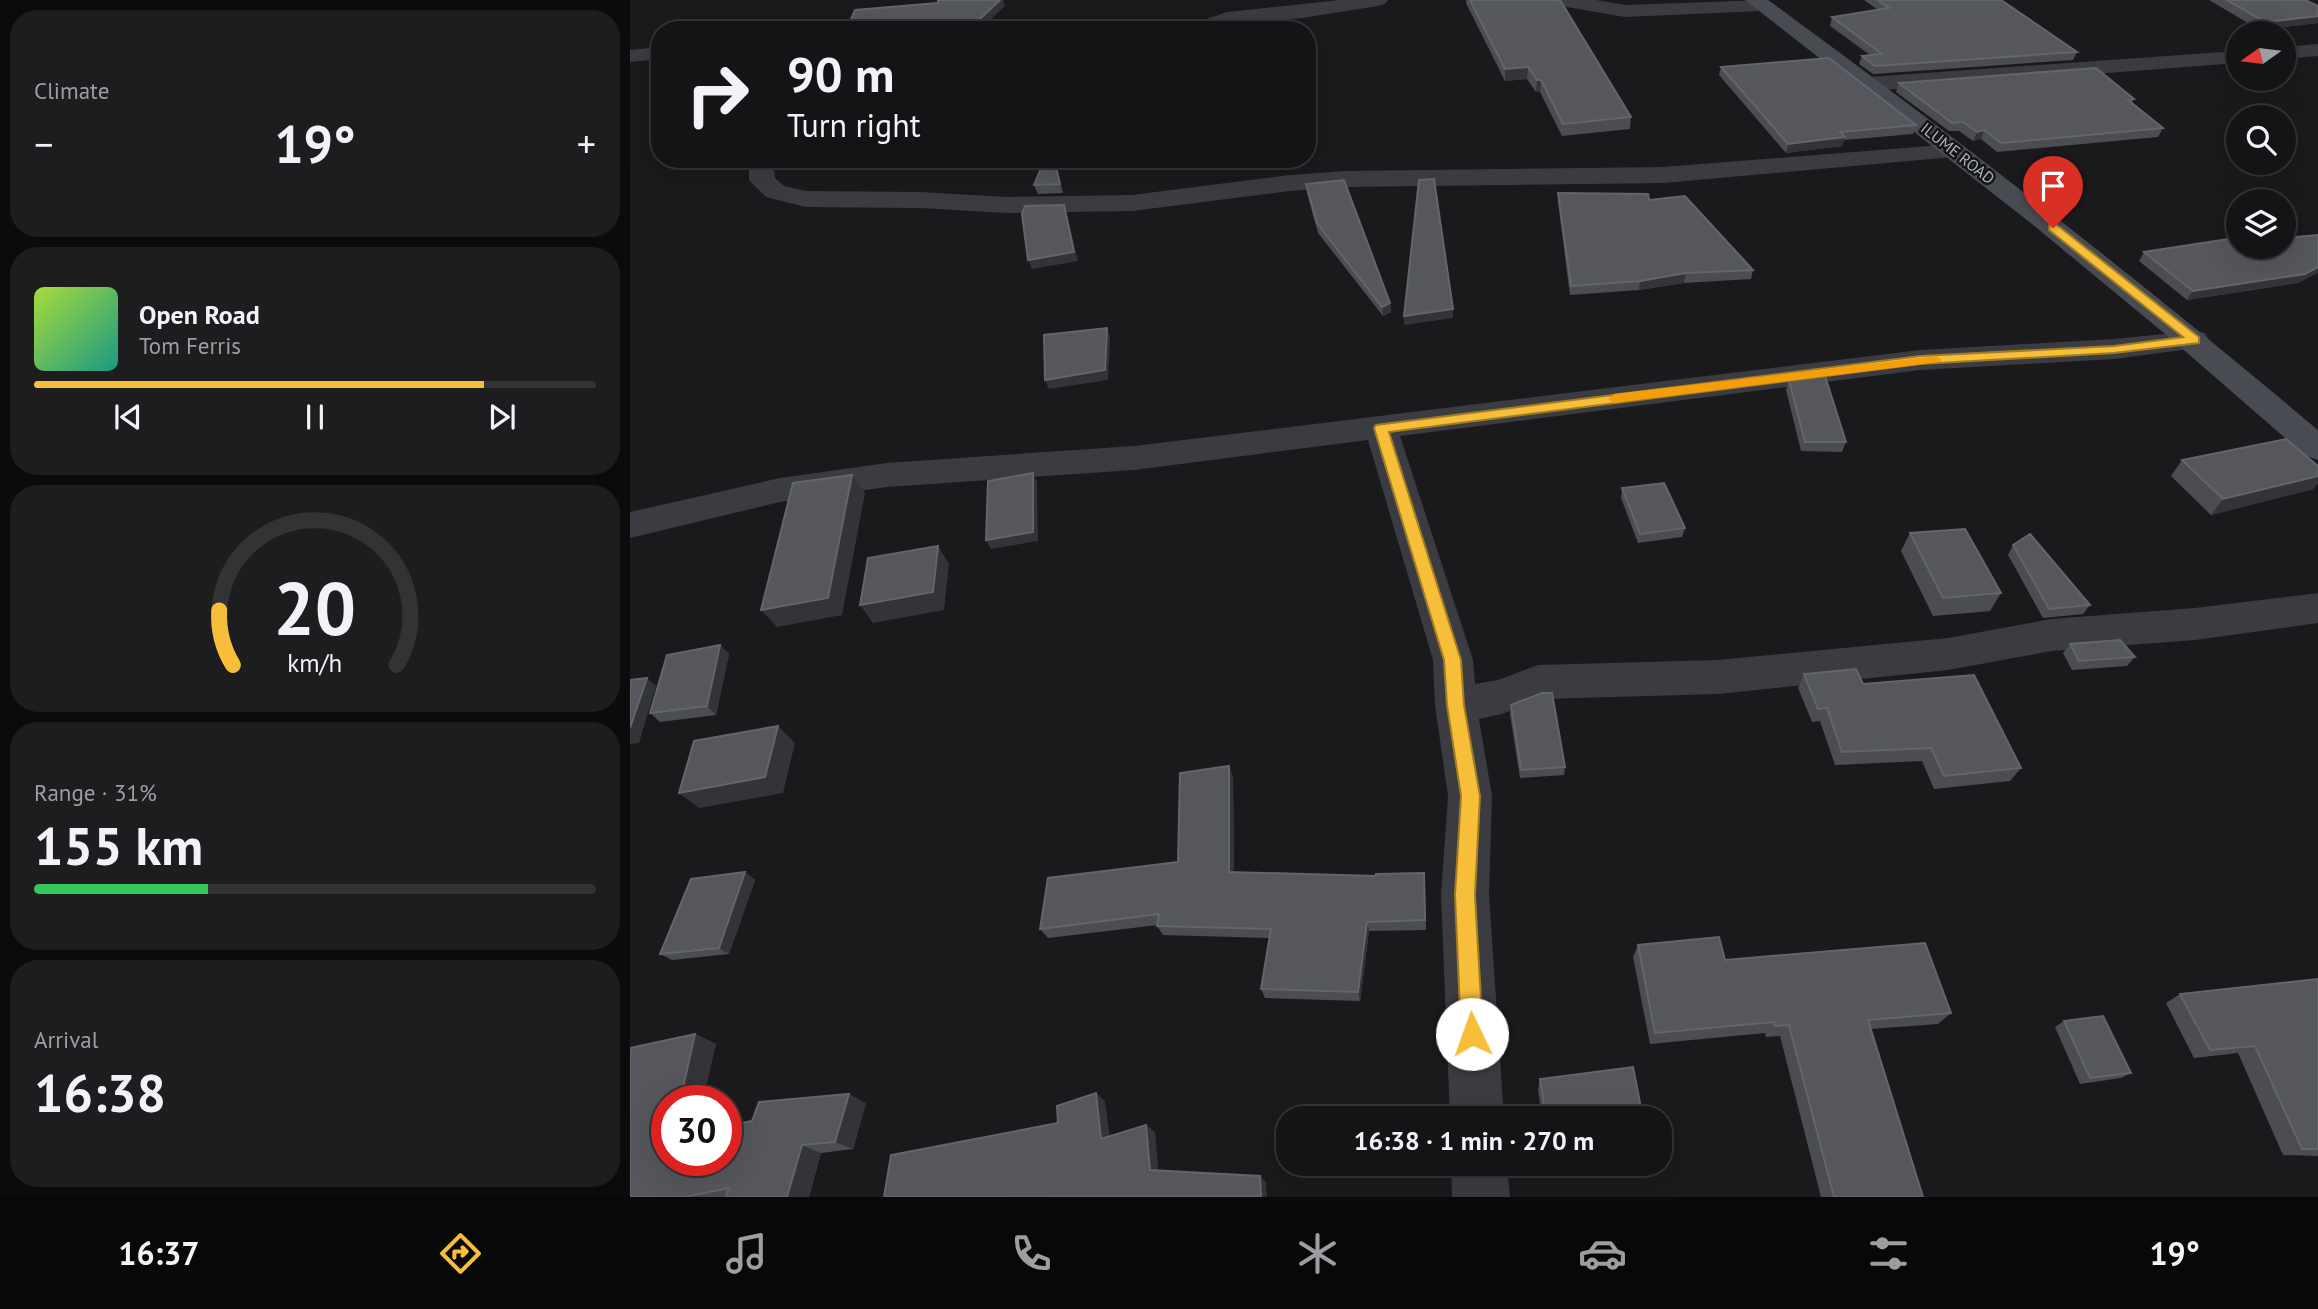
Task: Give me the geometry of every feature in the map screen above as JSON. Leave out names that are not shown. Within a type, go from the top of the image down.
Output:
[{"type":"street","points":[[1220,21],[1378,0]]},
{"type":"street","points":[[1560,0],[1625,11],[1758,2]]},
{"type":"street","name":"ILUME ROAD","points":[[1758,2],[1955,150],[2194,340],[2318,448]]},
{"type":"street","points":[[2296,52],[2318,50]]},
{"type":"street","points":[[630,55],[651,54]]},
{"type":"street","points":[[1869,84],[2226,58]]},
{"type":"street","points":[[761,168],[762,180],[775,192],[806,198],[1007,205],[1132,203],[1290,183],[1345,179],[1664,175],[1955,150]]},
{"type":"street","points":[[630,525],[780,490],[887,475],[1134,458],[1920,360],[2114,349],[2194,340]]},
{"type":"street","points":[[1381,428],[1453,660],[1456,705],[1470,796],[1465,895],[1475,1106]]},
{"type":"street","points":[[1456,705],[1502,697],[1538,682],[1718,677],[1948,654],[2051,635],[2195,624],[2318,608]]},
{"type":"street","points":[[1480,1176],[1481,1197]]},
{"type":"building","points":[[938,0],[1000,0],[978,21],[850,21],[855,10],[938,3]]},
{"type":"building","points":[[1470,0],[1560,0],[1631,117],[1563,124],[1541,80],[1537,80],[1528,67],[1505,69]]},
{"type":"building","points":[[1878,0],[2001,0],[2077,52],[1875,66],[1862,56],[1882,54],[1832,17],[1889,8]]},
{"type":"building","points":[[2227,0],[2305,0],[2318,6],[2318,16],[2263,21]]},
{"type":"building","points":[[1829,58],[1916,125],[1840,132],[1845,137],[1788,144],[1721,67]]},
{"type":"building","points":[[2096,68],[2134,99],[2128,100],[2163,128],[2001,143],[1984,130],[1977,132],[1963,122],[1952,123],[1899,83]]},
{"type":"building","points":[[1041,168],[1056,168],[1060,184],[1034,185]]},
{"type":"building","points":[[1434,179],[1453,309],[1404,316],[1419,180]]},
{"type":"building","points":[[1344,180],[1390,303],[1382,307],[1317,223],[1306,184]]},
{"type":"building","points":[[1558,193],[1648,194],[1649,200],[1685,196],[1753,270],[1686,273],[1640,281],[1571,286]]},
{"type":"building","points":[[1064,205],[1074,252],[1028,260],[1022,214],[1025,206]]},
{"type":"building","points":[[2318,235],[2318,267],[2305,274],[2193,291],[2144,252],[2226,239],[2226,259],[2296,259],[2296,237]]},
{"type":"building","points":[[1107,328],[1105,370],[1045,380],[1044,335]]},
{"type":"building","points":[[1825,376],[1846,442],[1805,442],[1789,380]]},
{"type":"building","points":[[2286,439],[2318,466],[2318,476],[2223,499],[2182,460]]},
{"type":"building","points":[[1033,473],[1033,532],[986,540],[988,481]]},
{"type":"building","points":[[852,475],[828,598],[761,610],[793,483]]},
{"type":"building","points":[[1664,483],[1685,528],[1640,534],[1622,488]]},
{"type":"building","points":[[1965,529],[2001,593],[1943,598],[1910,533]]},
{"type":"building","points":[[2030,534],[2090,605],[2049,609],[2013,545]]},
{"type":"building","points":[[938,546],[933,592],[860,605],[868,558]]},
{"type":"building","points":[[2120,640],[2135,657],[2079,661],[2070,644]]},
{"type":"building","points":[[720,645],[707,706],[650,713],[667,655]]},
{"type":"building","points":[[1856,669],[1863,684],[1974,675],[2021,768],[1944,776],[1931,748],[1842,752],[1827,708],[1818,709],[1804,674]]},
{"type":"building","points":[[647,678],[630,728],[630,680]]},
{"type":"building","points":[[1542,693],[1552,693],[1565,767],[1521,770],[1511,705]]},
{"type":"building","points":[[778,726],[765,777],[679,793],[694,741]]},
{"type":"building","points":[[1229,766],[1229,872],[1376,876],[1424,873],[1425,920],[1367,922],[1358,992],[1261,989],[1271,929],[1157,926],[1159,914],[1040,929],[1048,878],[1178,862],[1180,773]]},
{"type":"building","points":[[745,872],[719,948],[660,954],[691,879]]},
{"type":"building","points":[[1719,937],[1725,960],[1925,943],[1951,1013],[1868,1020],[1923,1197],[1834,1197],[1789,1025],[1775,1026],[1774,1022],[1655,1033],[1638,945]]},
{"type":"building","points":[[2318,979],[2318,1149],[2302,1149],[2255,1046],[2210,1050],[2180,994]]},
{"type":"building","points":[[2103,1016],[2131,1073],[2090,1078],[2064,1021]]},
{"type":"building","points":[[695,1034],[684,1085],[651,1085],[651,1176],[742,1176],[742,1123],[752,1121],[759,1102],[849,1094],[835,1142],[802,1145],[787,1197],[726,1197],[729,1188],[685,1197],[630,1197],[630,1048]]},
{"type":"building","points":[[1633,1067],[1641,1106],[1544,1106],[1540,1079]]},
{"type":"building","points":[[1096,1093],[1101,1139],[1146,1125],[1150,1170],[1260,1176],[1261,1196],[884,1197],[891,1155],[1058,1123],[1057,1106]]},
{"type":"slow traffic","points":[[1614,399],[1936,360]]},
{"type":"route","points":[[1472,1034],[1465,895],[1470,796],[1456,705],[1453,660],[1381,428],[1920,360],[2114,349],[2194,340],[2053,228]]}]
